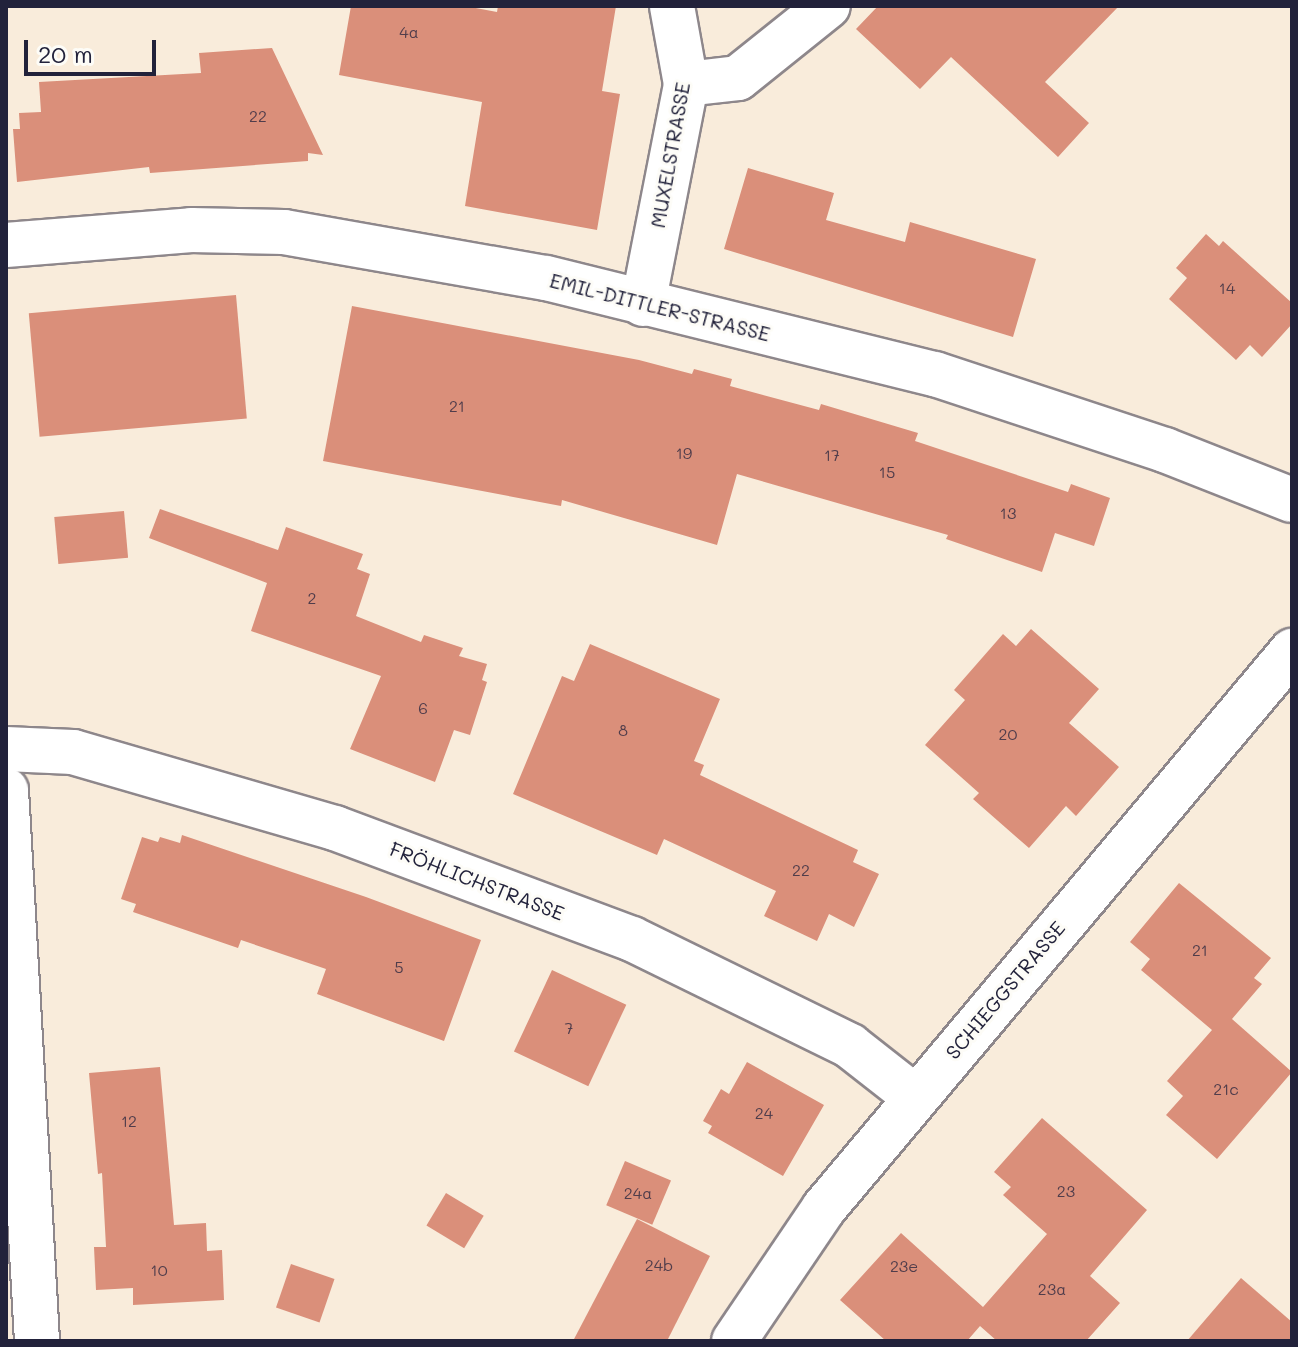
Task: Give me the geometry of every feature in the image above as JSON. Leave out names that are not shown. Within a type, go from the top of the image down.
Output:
[{"type":"street","name":"MUXELSTRASSE","points":[[643,304],[686,84],[672,6]]},
{"type":"street","points":[[686,84],[738,78],[828,6]]},
{"type":"street","name":"EMIL-DITTLER-STRASSE","points":[[6,245],[191,230],[284,232],[546,278],[935,374],[1165,450],[1292,500]]},
{"type":"street","name":"SCHIEGGSTRASSE","points":[[734,1341],[824,1208],[1292,651]]},
{"type":"street","name":"FRÖHLICHSTRASSE","points":[[6,749],[73,752],[335,828],[632,939],[850,1046],[915,1097]]},
{"type":"street","points":[[6,790],[37,1341]]},
{"type":"building","points":[[351,6],[465,6],[497,12],[498,6],[616,6],[602,91],[620,94],[597,230],[465,206],[482,102],[339,75]]},
{"type":"building","points":[[878,6],[1119,6],[1045,82],[1089,123],[1058,157],[951,57],[920,89],[856,29]]},
{"type":"building","points":[[272,48],[323,155],[308,153],[308,161],[150,173],[149,167],[17,182],[13,129],[20,129],[19,113],[41,112],[39,82],[201,73],[199,53]]},
{"type":"building","points":[[748,168],[834,193],[826,220],[905,242],[910,222],[1036,259],[1013,337],[724,249]]},
{"type":"building","points":[[1206,234],[1219,246],[1223,241],[1292,303],[1292,324],[1262,357],[1250,345],[1236,360],[1169,299],[1187,278],[1176,268]]},
{"type":"building","points":[[236,295],[247,419],[40,437],[29,313]]},
{"type":"building","points":[[352,306],[639,360],[692,374],[694,369],[732,379],[730,386],[819,410],[821,404],[918,433],[915,441],[1068,492],[1071,484],[1110,498],[1094,546],[1055,533],[1042,572],[946,539],[948,535],[737,474],[717,545],[562,500],[561,506],[323,461]]},
{"type":"building","points":[[160,509],[278,550],[286,527],[363,554],[357,569],[370,574],[356,616],[421,642],[424,635],[463,648],[459,656],[487,664],[482,680],[487,682],[470,735],[454,730],[435,782],[350,749],[381,676],[251,631],[267,583],[149,538]]},
{"type":"building","points":[[124,511],[128,558],[58,564],[54,517]]},
{"type":"building","points":[[1031,629],[1099,689],[1069,723],[1119,767],[1076,816],[1066,806],[1029,848],[973,799],[979,793],[925,745],[965,700],[954,690],[1003,634],[1016,646]]},
{"type":"building","points":[[590,644],[720,699],[694,761],[704,765],[700,775],[858,850],[853,862],[879,874],[854,927],[829,914],[817,941],[764,916],[776,891],[664,839],[657,855],[513,794],[562,676],[574,681]]},
{"type":"building","points":[[182,835],[366,897],[481,940],[444,1041],[317,994],[326,969],[241,940],[238,948],[133,912],[136,904],[121,899],[142,837],[158,842],[160,837],[180,843]]},
{"type":"building","points":[[1179,883],[1271,958],[1254,978],[1262,984],[1232,1019],[1292,1072],[1217,1159],[1166,1115],[1183,1096],[1167,1081],[1212,1030],[1141,970],[1150,959],[1130,942]]},
{"type":"building","points":[[552,970],[626,1005],[588,1086],[514,1052]]},
{"type":"building","points":[[747,1062],[824,1105],[783,1176],[708,1133],[712,1126],[703,1121],[721,1089],[729,1094]]},
{"type":"building","points":[[160,1067],[174,1225],[206,1223],[207,1251],[222,1250],[224,1300],[133,1305],[133,1288],[96,1290],[94,1247],[106,1247],[102,1173],[98,1174],[89,1073]]},
{"type":"building","points":[[1042,1118],[1147,1210],[1090,1276],[1120,1303],[1086,1341],[997,1341],[980,1326],[967,1341],[886,1341],[840,1300],[901,1233],[983,1307],[1047,1234],[1003,1195],[1011,1187],[994,1172]]},
{"type":"building","points":[[625,1161],[671,1181],[652,1225],[606,1205]]},
{"type":"building","points":[[446,1193],[484,1216],[464,1248],[426,1226]]},
{"type":"building","points":[[637,1219],[710,1256],[667,1341],[573,1341]]},
{"type":"building","points":[[291,1264],[334,1279],[320,1322],[276,1307]]},
{"type":"building","points":[[1241,1278],[1292,1322],[1292,1341],[1187,1341]]}]
